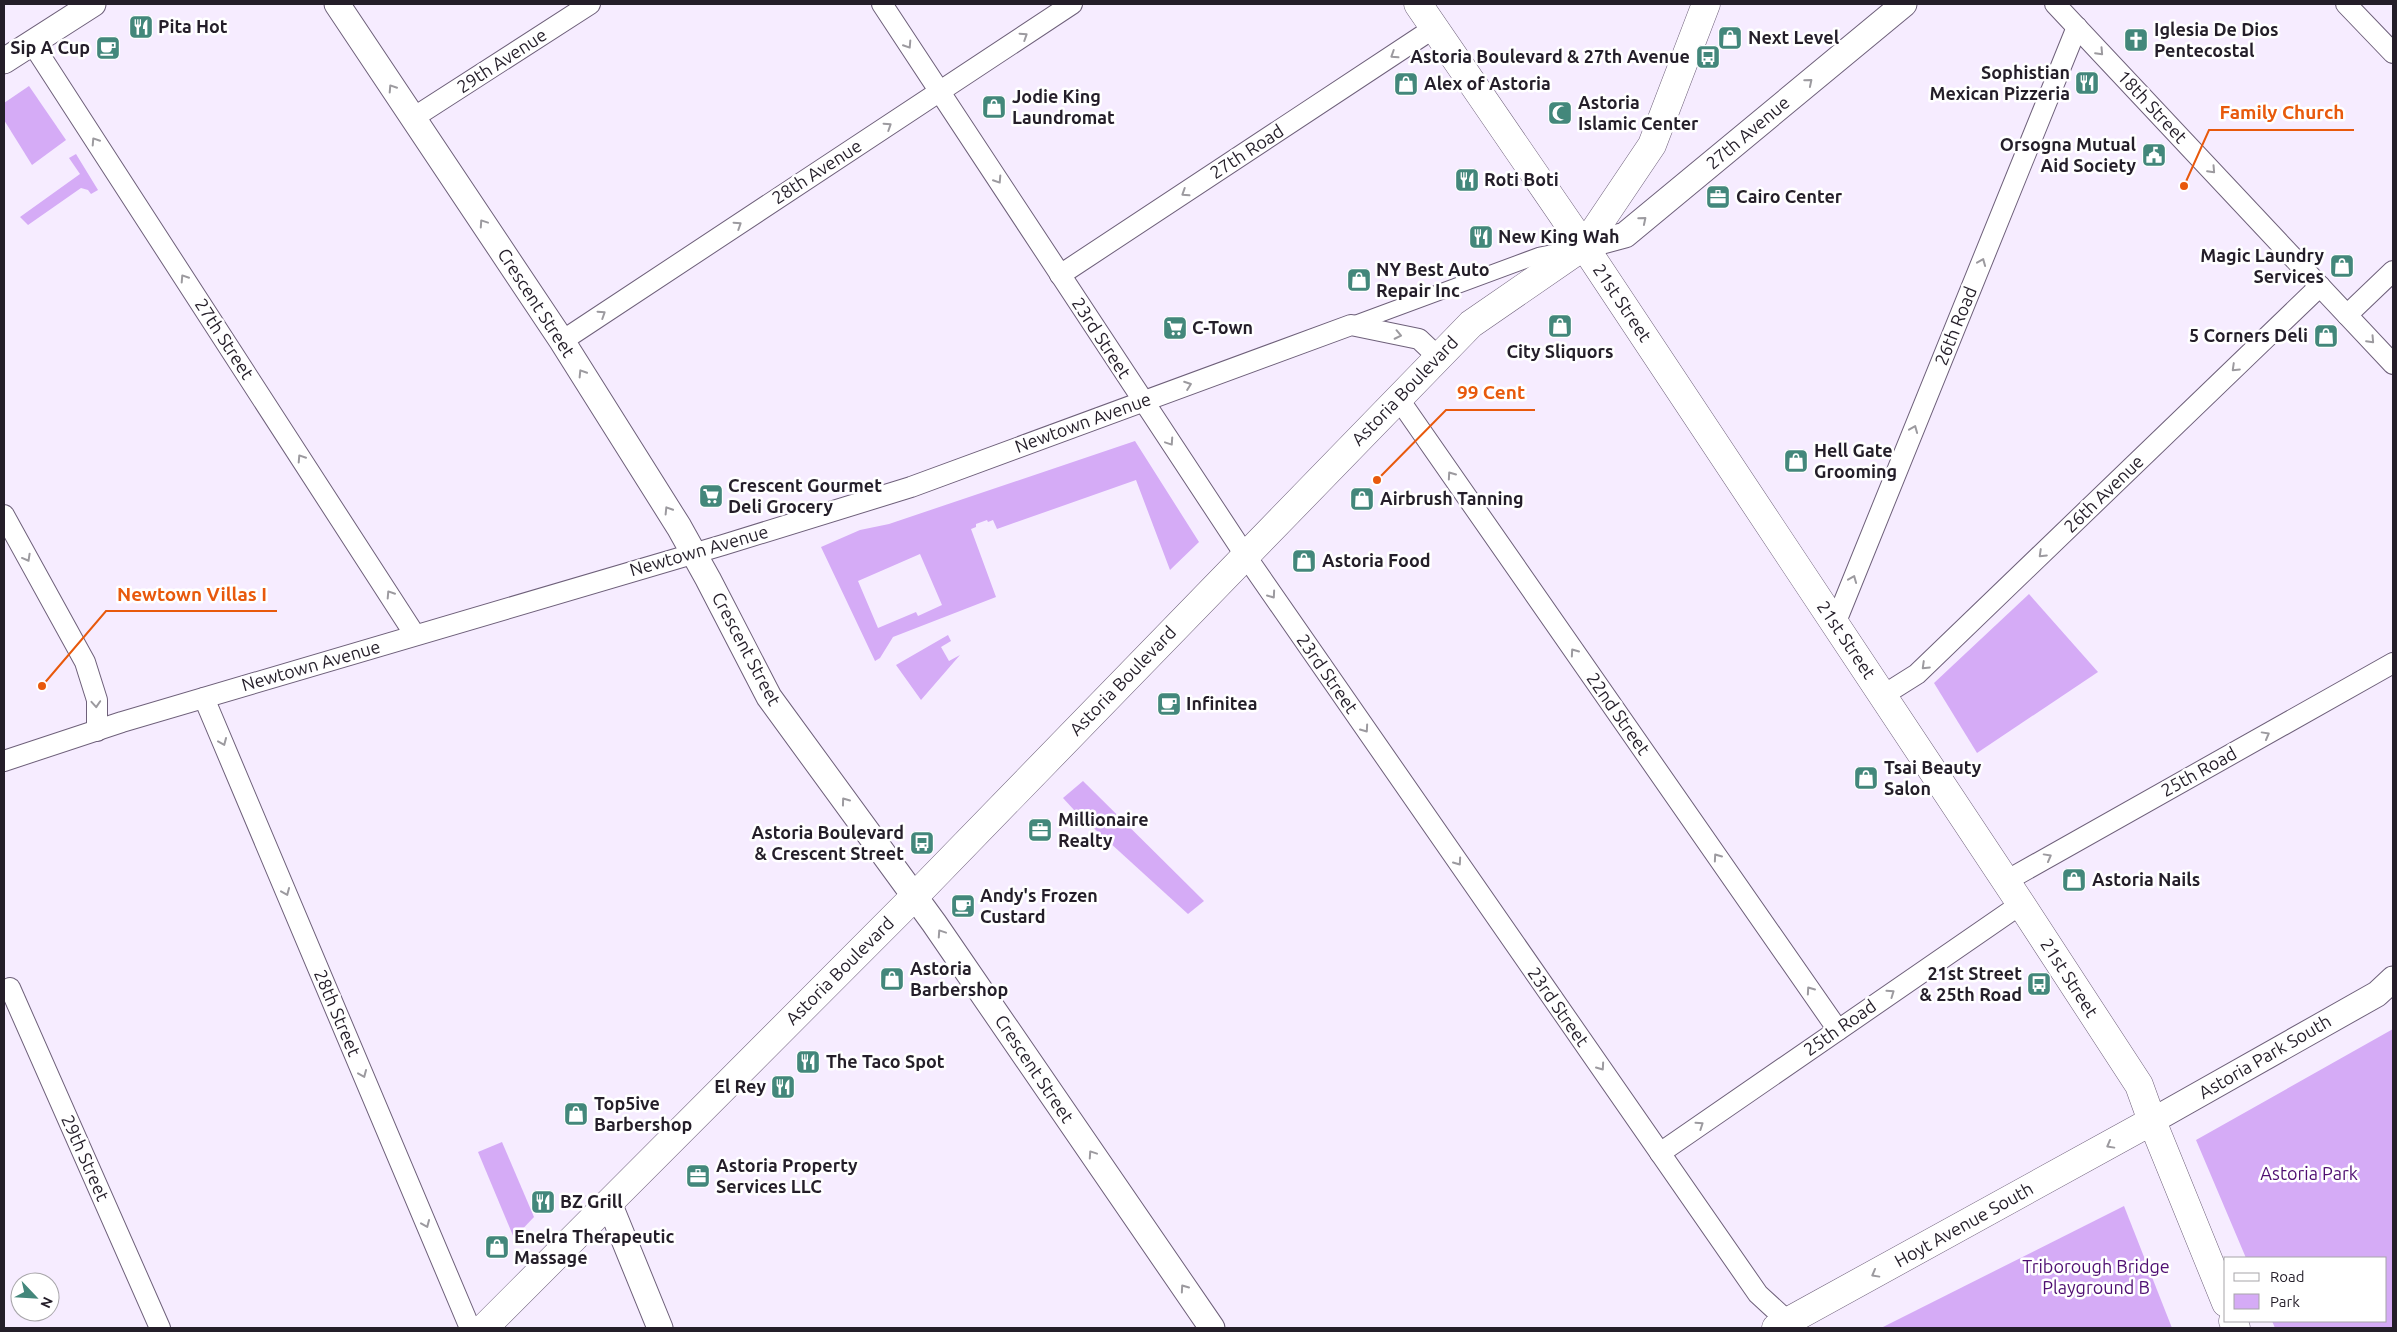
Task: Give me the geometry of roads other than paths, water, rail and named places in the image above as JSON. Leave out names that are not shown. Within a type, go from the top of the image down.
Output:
[{"type":"main road","name":"21st Street","points":[[1418,4],[1584,246],[2006,881],[2139,1085],[2224,1298]]},
{"type":"main road","name":"Astoria Boulevard","points":[[484,1328],[914,897],[1471,324],[1584,246],[1652,145],[1706,4]]},
{"type":"main road","name":"Hoyt Avenue South","points":[[1786,1326],[2152,1121]]},
{"type":"street","points":[[4,61],[93,4]]},
{"type":"street","name":"Crescent Street","points":[[337,4],[562,341],[693,552],[769,697],[914,897],[1212,1328]]},
{"type":"street","name":"29th Avenue","points":[[413,118],[590,4]]},
{"type":"street","name":"23rd Street","points":[[882,4],[1245,555],[1758,1294],[1786,1326]]},
{"type":"street","name":"28th Avenue","points":[[562,341],[1072,4]]},
{"type":"street","name":"27th Avenue","points":[[1584,246],[1625,234],[1904,4]]},
{"type":"street","name":"18th Street","points":[[2055,4],[2393,364]]},
{"type":"street","points":[[2346,4],[2393,53]]},
{"type":"street","name":"27th Road","points":[[1060,276],[1434,28]]},
{"type":"street","name":"26th Road","points":[[1835,624],[2077,28]]},
{"type":"street","name":"27th Street","points":[[32,43],[416,635]]},
{"type":"street","name":"Newtown Avenue","points":[[4,761],[204,698],[693,552],[723,545],[910,487],[1540,255],[1584,246]]},
{"type":"street","points":[[2347,314],[2393,271]]},
{"type":"street","name":"26th Avenue","points":[[1882,696],[1917,674],[2320,286]]},
{"type":"street","points":[[1352,325],[1418,339],[1438,357]]},
{"type":"street","name":"22nd Street","points":[[1398,398],[1838,1030]]},
{"type":"street","points":[[4,515],[85,662],[97,700],[96,731]]},
{"type":"street","name":"25th Road","points":[[2006,881],[2393,663]]},
{"type":"street","name":"28th Street","points":[[204,698],[470,1328]]},
{"type":"street","name":"25th Road","points":[[1660,1153],[2021,904]]},
{"type":"street","name":"29th Street","points":[[10,988],[160,1328]]},
{"type":"street","name":"Astoria Park South","points":[[2152,1121],[2388,988]]},
{"type":"street","points":[[609,1203],[660,1328]]},
{"type":"place","name":"Pita Hot","points":[[141,27]]},
{"type":"place","name":"Next Level","points":[[1730,38]]},
{"type":"place","name":"Iglesia De Dios Pentecostal","points":[[2136,40]]},
{"type":"place","name":"Sip A Cup","points":[[108,48]]},
{"type":"place","name":"Astoria Boulevard & 27th Avenue","points":[[1708,57]]},
{"type":"place","name":"Sophistian Mexican Pizzeria","points":[[2087,83]]},
{"type":"place","name":"Alex of Astoria","points":[[1406,84]]},
{"type":"place","name":"Jodie King Laundromat","points":[[994,107]]},
{"type":"place","name":"Astoria Islamic Center","points":[[1560,113]]},
{"type":"place","name":"Orsogna Mutual Aid Society","points":[[2154,155]]},
{"type":"place","name":"Roti Boti","points":[[1467,180]]},
{"type":"place","name":"Family Church","points":[[2184,186]]},
{"type":"place","name":"Cairo Center","points":[[1718,197]]},
{"type":"place","name":"New King Wah","points":[[1481,237]]},
{"type":"place","name":"Magic Laundry Services","points":[[2342,266]]},
{"type":"place","name":"NY Best Auto Repair Inc","points":[[1359,280]]},
{"type":"place","name":"City Sliquors","points":[[1560,326]]},
{"type":"place","name":"C-Town","points":[[1175,328]]},
{"type":"place","name":"5 Corners Deli","points":[[2326,336]]},
{"type":"place","name":"Hell Gate Grooming","points":[[1796,461]]},
{"type":"place","name":"99 Cent","points":[[1377,480]]},
{"type":"place","name":"Crescent Gourmet Deli Grocery","points":[[711,496]]},
{"type":"place","name":"Airbrush Tanning","points":[[1362,499]]},
{"type":"place","name":"Astoria Food","points":[[1304,561]]},
{"type":"place","name":"Newtown Villas I","points":[[42,686]]},
{"type":"place","name":"Infinitea","points":[[1169,704]]},
{"type":"place","name":"Tsai Beauty Salon","points":[[1866,778]]},
{"type":"place","name":"Millionaire Realty","points":[[1040,830]]},
{"type":"place","name":"Astoria Boulevard & Crescent Street","points":[[922,843]]},
{"type":"place","name":"Astoria Nails","points":[[2074,880]]},
{"type":"place","name":"Andy's Frozen Custard","points":[[963,906]]},
{"type":"place","name":"Astoria Barbershop","points":[[892,979]]},
{"type":"place","name":"21st Street & 25th Road","points":[[2039,984]]},
{"type":"place","name":"The Taco Spot","points":[[808,1062]]},
{"type":"place","name":"El Rey","points":[[783,1087]]},
{"type":"place","name":"Top5ive Barbershop","points":[[576,1114]]},
{"type":"place","name":"Astoria Property Services LLC","points":[[698,1176]]},
{"type":"place","name":"BZ Grill","points":[[543,1202]]},
{"type":"place","name":"Enelra Therapeutic Massage","points":[[497,1247]]},
{"type":"park label","name":"Astoria Park","points":[[2309,1174]]},
{"type":"park label","name":"Triborough Bridge Playground B","points":[[2096,1277]]}]
